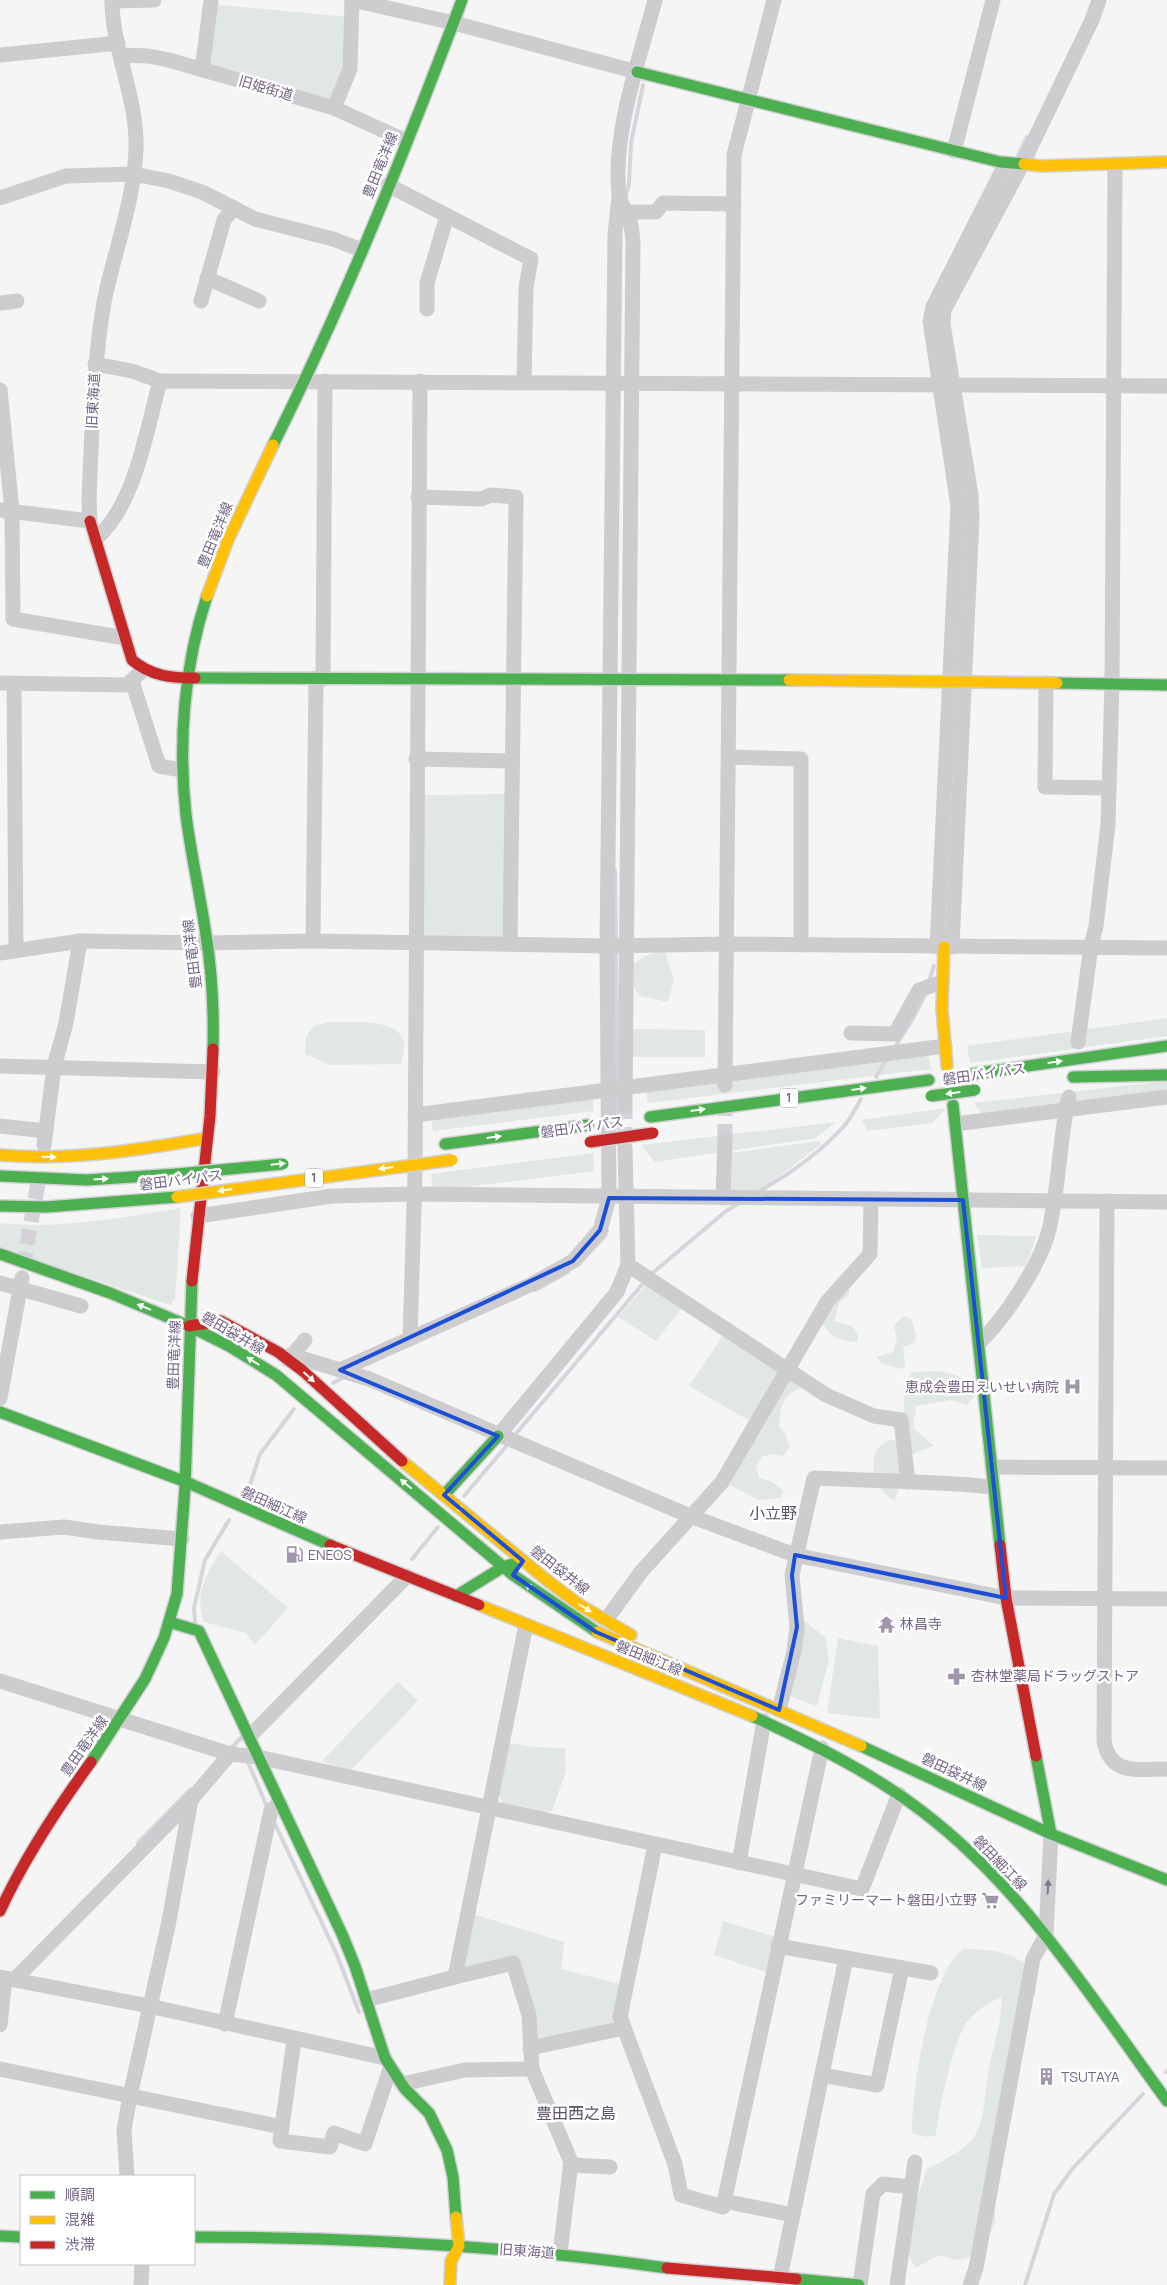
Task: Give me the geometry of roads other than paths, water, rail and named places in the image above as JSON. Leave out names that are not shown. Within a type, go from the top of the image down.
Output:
[{"type":"main road","name":"豊田竜洋線","points":[[0,1911],[20,1868],[38,1837],[122,1718],[146,1674],[169,1622],[181,1567],[186,1482],[193,1255],[208,1138],[213,1027],[207,943],[188,834],[182,770],[189,678],[194,644],[205,601],[222,553],[305,380],[362,250],[462,0]]},
{"type":"main road","points":[[637,72],[1006,163],[1022,165],[1167,162]]},
{"type":"main road","name":"旧東海道","points":[[90,521],[138,676]]},
{"type":"main road","points":[[138,676],[319,679],[957,681],[1167,685]]},
{"type":"main road","points":[[944,947],[942,982],[945,1046],[950,1075]]},
{"type":"main road","points":[[1130,1052],[1167,1042]]},
{"type":"main road","name":"磐田バイパス","points":[[645,1117],[1167,1046]]},
{"type":"main road","points":[[1167,1063],[1068,1078],[1167,1075]]},
{"type":"main road","name":"磐田バイパス","points":[[927,1097],[980,1090]]},
{"type":"main road","points":[[953,1105],[992,1467],[992,1487],[1006,1598],[1051,1834]]},
{"type":"main road","name":"磐田バイパス","points":[[407,1148],[588,1125],[624,1113]]},
{"type":"main road","name":"磐田バイパス","points":[[585,1142],[658,1132]]},
{"type":"main road","points":[[0,1155],[57,1157],[167,1146],[208,1138]]},
{"type":"main road","name":"磐田バイパス","points":[[0,1206],[46,1207],[176,1197],[457,1159]]},
{"type":"main road","name":"磐田バイパス","points":[[0,1176],[87,1180],[292,1163]]},
{"type":"main road","points":[[0,1254],[110,1293],[190,1326]]},
{"type":"main road","name":"磐田袋井線","points":[[190,1326],[221,1321],[290,1357],[405,1464],[580,1605],[650,1647],[730,1689]]},
{"type":"main road","name":"磐田袋井線","points":[[190,1326],[276,1375],[504,1567],[509,1578],[596,1632],[779,1710],[1051,1834],[1167,1880]]},
{"type":"main road","name":"磐田細江線","points":[[0,1412],[186,1482],[286,1527],[764,1721],[822,1748],[899,1794],[925,1813],[980,1861],[1046,1935],[1167,2101]]},
{"type":"main road","points":[[444,1495],[498,1436]]},
{"type":"main road","points":[[456,1596],[504,1567],[524,1561]]},
{"type":"main road","points":[[509,1578],[524,1561]]},
{"type":"main road","points":[[472,1603],[488,1592]]},
{"type":"main road","points":[[169,1622],[199,1632],[342,1934],[355,1966],[388,2064],[402,2084],[429,2113],[447,2150],[453,2177],[459,2246],[451,2261],[450,2285]]},
{"type":"main road","points":[[0,2236],[20,2237]]},
{"type":"main road","name":"旧東海道","points":[[195,2236],[314,2237],[459,2246],[560,2254],[729,2280],[780,2278],[859,2285]]},
{"type":"street","points":[[112,1],[154,0]]},
{"type":"street","points":[[202,70],[211,0]]},
{"type":"street","points":[[334,108],[350,69],[352,0],[454,23],[637,72]]},
{"type":"street","points":[[340,1370],[532,1284],[573,1261],[600,1230],[609,1198],[606,1089],[614,234],[619,197],[620,140],[655,0]]},
{"type":"street","points":[[725,1080],[734,155],[774,0]]},
{"type":"street","points":[[954,151],[993,0]]},
{"type":"street","points":[[946,386],[944,310],[1022,165],[1092,20],[1099,0]]},
{"type":"street","name":"旧東海道","points":[[90,521],[88,499],[95,364],[105,301],[133,174],[136,149],[134,113],[119,49],[112,1]]},
{"type":"street","name":"旧姫街道","points":[[0,55],[119,49],[202,70],[334,108],[406,141]]},
{"type":"street","points":[[944,947],[957,681],[971,495],[930,321],[933,306],[1006,163]]},
{"type":"street","points":[[1078,1042],[1105,853],[1109,788],[1112,684],[1115,164]]},
{"type":"street","points":[[0,198],[66,176],[133,174],[202,192],[263,222],[333,239],[362,250]]},
{"type":"street","points":[[388,185],[531,260],[526,288],[524,382]]},
{"type":"street","points":[[619,197],[630,221],[633,241],[628,944],[624,1113]]},
{"type":"street","points":[[626,212],[656,212],[663,203],[734,204]]},
{"type":"street","points":[[201,301],[224,220],[234,208]]},
{"type":"street","points":[[426,309],[427,283],[447,216]]},
{"type":"street","points":[[207,278],[259,301]]},
{"type":"street","points":[[0,303],[17,301]]},
{"type":"street","points":[[95,364],[132,371],[160,381],[305,380],[946,386],[1167,386]]},
{"type":"street","points":[[96,539],[109,527],[134,479],[160,381]]},
{"type":"street","points":[[313,941],[325,381]]},
{"type":"street","points":[[410,1339],[415,1115],[420,381]]},
{"type":"street","points":[[0,390],[13,618],[125,638]]},
{"type":"street","points":[[418,497],[481,499],[491,495],[516,497],[510,944]]},
{"type":"street","points":[[6,510],[90,521]]},
{"type":"street","points":[[16,950],[7,683],[127,685],[138,676]]},
{"type":"street","name":"旧東海道","points":[[138,676],[159,766],[182,770]]},
{"type":"street","points":[[1046,683],[1045,787],[1109,788]]},
{"type":"street","points":[[729,757],[801,759],[801,945]]},
{"type":"street","points":[[416,759],[512,760]]},
{"type":"street","points":[[0,1126],[45,1138],[54,1067],[66,1023],[80,941]]},
{"type":"street","points":[[0,953],[80,941],[207,943],[313,941],[607,946],[628,944],[727,944],[1167,948]]},
{"type":"street","points":[[851,1033],[895,1034],[919,990],[942,982]]},
{"type":"street","points":[[415,1115],[606,1089],[725,1080],[945,1046]]},
{"type":"street","points":[[0,1066],[212,1072]]},
{"type":"street","points":[[955,1124],[1068,1103],[1167,1097]]},
{"type":"street","points":[[979,1343],[997,1326],[1042,1250],[1049,1229],[1068,1103]]},
{"type":"street","points":[[722,1198],[725,1140]]},
{"type":"street","points":[[498,1436],[617,1292],[628,1265],[625,1148]]},
{"type":"street","points":[[198,1216],[332,1196],[414,1194],[609,1198],[1167,1202]]},
{"type":"street","points":[[606,1620],[641,1572],[722,1482],[827,1302],[870,1254],[871,1199]]},
{"type":"street","points":[[1107,1201],[1104,1740],[1106,1752],[1113,1764],[1123,1768],[1167,1769]]},
{"type":"street","points":[[628,1265],[826,1395],[874,1416],[902,1420],[908,1482]]},
{"type":"street","points":[[0,1283],[21,1283],[81,1306]]},
{"type":"street","points":[[0,1398],[21,1283]]},
{"type":"street","points":[[305,1340],[290,1357],[369,1379],[498,1436],[690,1516],[796,1555],[1006,1598],[1167,1599]]},
{"type":"street","points":[[992,1467],[1167,1468]]},
{"type":"street","points":[[779,1710],[794,1651],[797,1627],[792,1575],[814,1478],[908,1482],[930,1481],[992,1487]]},
{"type":"street","points":[[0,1532],[64,1527],[182,1539]]},
{"type":"street","points":[[249,1737],[408,1576]]},
{"type":"street","points":[[455,1977],[526,1625]]},
{"type":"street","points":[[0,1681],[122,1718],[230,1754],[258,1757],[862,1889],[899,1794]]},
{"type":"street","points":[[739,1863],[764,1721]]},
{"type":"street","points":[[655,1845],[620,2018],[675,2164],[681,2195],[723,2207],[822,1748]]},
{"type":"street","points":[[0,2025],[6,1978],[192,1800],[230,1754]]},
{"type":"street","points":[[127,2175],[124,2130],[168,1926],[192,1800]]},
{"type":"street","points":[[225,2024],[271,1810],[280,1803]]},
{"type":"street","points":[[970,2285],[979,2255],[1034,1959],[1046,1935],[1051,1834]]},
{"type":"street","points":[[778,1946],[931,1973]]},
{"type":"street","points":[[780,2278],[846,1958]]},
{"type":"street","points":[[366,2000],[512,1963],[530,2015],[532,2069],[570,2165],[560,2254]]},
{"type":"street","points":[[822,2075],[877,2086],[902,1968]]},
{"type":"street","points":[[6,1978],[150,2006],[294,2040],[388,2064],[365,2144],[334,2133],[330,2147],[280,2141],[294,2040]]},
{"type":"street","points":[[530,2048],[624,2028]]},
{"type":"street","points":[[0,2069],[282,2127]]},
{"type":"street","points":[[402,2084],[466,2070],[532,2069]]},
{"type":"street","points":[[897,2285],[916,2162]]},
{"type":"street","points":[[570,2165],[610,2167]]},
{"type":"street","points":[[859,2285],[873,2194],[883,2184],[911,2187]]},
{"type":"street","points":[[724,2201],[793,2215]]},
{"type":"street","points":[[141,2285],[142,2265]]},
{"type":"waterway","points":[[626,196],[629,183],[631,143],[643,85]]},
{"type":"waterway","points":[[1017,158],[1027,137]]},
{"type":"waterway","points":[[615,870],[616,942]]},
{"type":"waterway","points":[[616,949],[617,1085]]},
{"type":"waterway","points":[[929,981],[934,966]]},
{"type":"waterway","points":[[895,1047],[926,993]]},
{"type":"waterway","points":[[876,1077],[888,1057]]},
{"type":"waterway","points":[[616,1127],[617,1092]]},
{"type":"waterway","points":[[758,1192],[792,1171],[835,1136],[847,1123],[861,1099]]},
{"type":"waterway","points":[[649,1276],[726,1211],[739,1203]]},
{"type":"waterway","points":[[578,1265],[605,1236],[607,1231]]},
{"type":"waterway","points":[[535,1290],[568,1272]]},
{"type":"waterway","points":[[514,1436],[645,1281]]},
{"type":"waterway","points":[[333,1383],[347,1376]]},
{"type":"waterway","points":[[247,1494],[260,1454],[294,1409]]},
{"type":"waterway","points":[[464,1496],[508,1444]]},
{"type":"waterway","points":[[195,1622],[194,1608],[205,1560],[229,1520]]},
{"type":"waterway","points":[[412,1559],[438,1527]]},
{"type":"waterway","points":[[229,1750],[242,1737]]},
{"type":"waterway","points":[[247,1760],[268,1809]]},
{"type":"waterway","points":[[138,1843],[191,1789]]},
{"type":"waterway","points":[[274,1822],[337,1955],[359,2012]]},
{"type":"waterway","points":[[1025,2285],[1054,2194],[1073,2168],[1143,2094]]},
{"type":"tunnel","points":[[725,1101],[725,1140]]},
{"type":"tunnel","points":[[625,1106],[625,1142]]},
{"type":"tunnel","points":[[23,1267],[40,1172]]},
{"type":"place","name":"恵成会豊田えいせい病院","points":[[1073,1387]]},
{"type":"place","name":"ENEOS","points":[[294,1555]]},
{"type":"place","name":"林昌寺","points":[[886,1624]]},
{"type":"place","name":"杏林堂薬局ドラッグストア","points":[[957,1676]]},
{"type":"place","name":"ファミリーマート磐田小立野","points":[[991,1900]]},
{"type":"place","name":"TSUTAYA","points":[[1047,2077]]},
{"type":"district","name":"小立野","points":[[773,1513]]},
{"type":"district","name":"豊田西之島","points":[[576,2113]]}]
